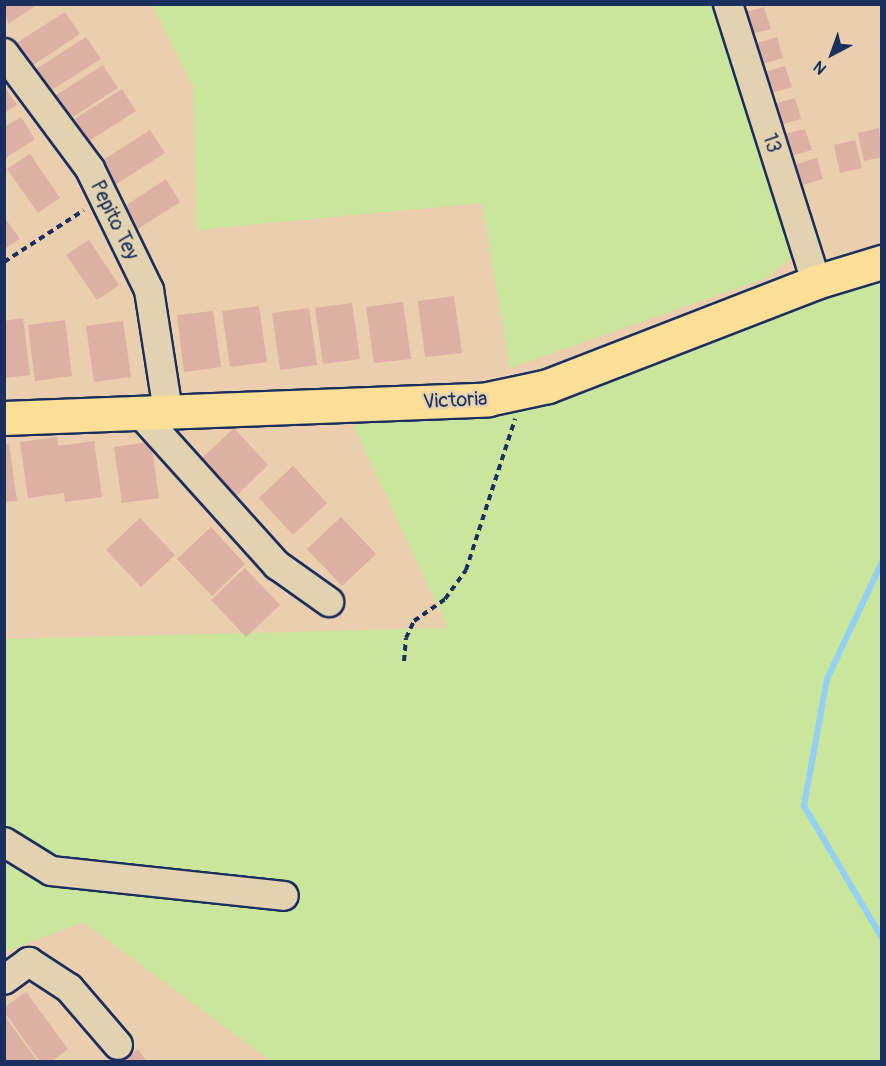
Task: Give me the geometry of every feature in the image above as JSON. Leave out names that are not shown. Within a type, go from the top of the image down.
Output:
[{"type":"main road","name":"Victoria","points":[[4,418],[488,399],[548,386],[816,282],[882,261]]},
{"type":"street","name":"13","points":[[728,4],[816,282]]},
{"type":"street","name":"Pepito Tey","points":[[4,53],[90,169],[149,290],[154,412]]},
{"type":"street","points":[[154,412],[277,566],[329,602]]},
{"type":"street","points":[[4,842],[51,871],[284,896]]},
{"type":"street","points":[[4,980],[29,962],[69,988],[118,1045]]},
{"type":"path","points":[[4,262],[104,197]]},
{"type":"path","points":[[404,661],[406,638],[414,621],[445,599],[466,570],[510,441],[521,392]]},
{"type":"green space","points":[[152,5],[715,5],[794,256],[766,278],[510,368],[482,203],[197,230],[193,87]]},
{"type":"green space","points":[[881,279],[881,1061],[271,1061],[83,922],[5,952],[5,639],[448,628],[353,425],[523,411]]},
{"type":"building","points":[[4,4],[38,4],[8,24]]},
{"type":"building","points":[[764,7],[771,29],[743,36],[737,15]]},
{"type":"building","points":[[65,12],[80,34],[30,67],[15,44]]},
{"type":"building","points":[[86,37],[101,59],[50,91],[36,69]]},
{"type":"building","points":[[777,37],[783,58],[756,66],[750,45]]},
{"type":"building","points":[[103,65],[118,88],[68,120],[53,97]]},
{"type":"building","points":[[785,66],[792,87],[764,95],[758,74]]},
{"type":"building","points":[[4,86],[17,105],[4,113]]},
{"type":"building","points":[[122,89],[136,111],[86,143],[71,121]]},
{"type":"building","points":[[795,98],[801,119],[773,127],[767,106]]},
{"type":"building","points":[[21,117],[35,139],[4,159],[4,127]]},
{"type":"building","points":[[879,128],[882,157],[864,161],[858,133]]},
{"type":"building","points":[[805,129],[812,150],[784,158],[778,136]]},
{"type":"building","points":[[150,130],[165,153],[115,185],[100,162]]},
{"type":"building","points":[[855,140],[862,168],[840,173],[834,145]]},
{"type":"building","points":[[30,154],[60,198],[38,213],[7,169]]},
{"type":"building","points":[[817,158],[823,179],[796,187],[790,166]]},
{"type":"building","points":[[166,179],[180,202],[130,234],[116,212]]},
{"type":"building","points":[[4,217],[20,239],[4,249]]},
{"type":"building","points":[[89,240],[119,285],[97,300],[66,255]]},
{"type":"building","points":[[454,296],[462,353],[425,357],[418,301]]},
{"type":"building","points":[[403,302],[411,359],[374,363],[366,307]]},
{"type":"building","points":[[352,303],[360,359],[323,364],[315,308]]},
{"type":"building","points":[[259,306],[267,362],[230,367],[222,311]]},
{"type":"building","points":[[309,308],[317,365],[280,370],[272,313]]},
{"type":"building","points":[[213,311],[221,367],[184,372],[177,315]]},
{"type":"building","points":[[23,318],[30,375],[4,378],[4,321]]},
{"type":"building","points":[[65,320],[72,376],[35,381],[28,325]]},
{"type":"building","points":[[123,321],[131,377],[94,382],[86,326]]},
{"type":"building","points":[[234,428],[268,465],[235,497],[200,460]]},
{"type":"building","points":[[57,437],[58,446],[94,441],[102,497],[65,502],[64,493],[28,498],[20,442]]},
{"type":"building","points":[[151,442],[159,498],[122,503],[114,447]]},
{"type":"building","points":[[9,444],[17,501],[4,502],[4,445]]},
{"type":"building","points":[[293,466],[327,503],[293,535],[259,498]]},
{"type":"building","points":[[341,517],[376,554],[342,586],[307,549]]},
{"type":"building","points":[[140,518],[175,555],[141,587],[106,550]]},
{"type":"building","points":[[211,527],[245,564],[212,596],[177,559]]},
{"type":"building","points":[[245,568],[280,605],[246,637],[211,600]]},
{"type":"building","points":[[26,992],[68,1049],[51,1062],[40,1062],[5,1013],[5,1007]]},
{"type":"building","points":[[4,1015],[38,1062],[4,1062]]},
{"type":"building","points":[[138,1049],[147,1062],[121,1062]]},
{"type":"waterway","points":[[882,562],[827,679],[804,806],[882,938]]}]
